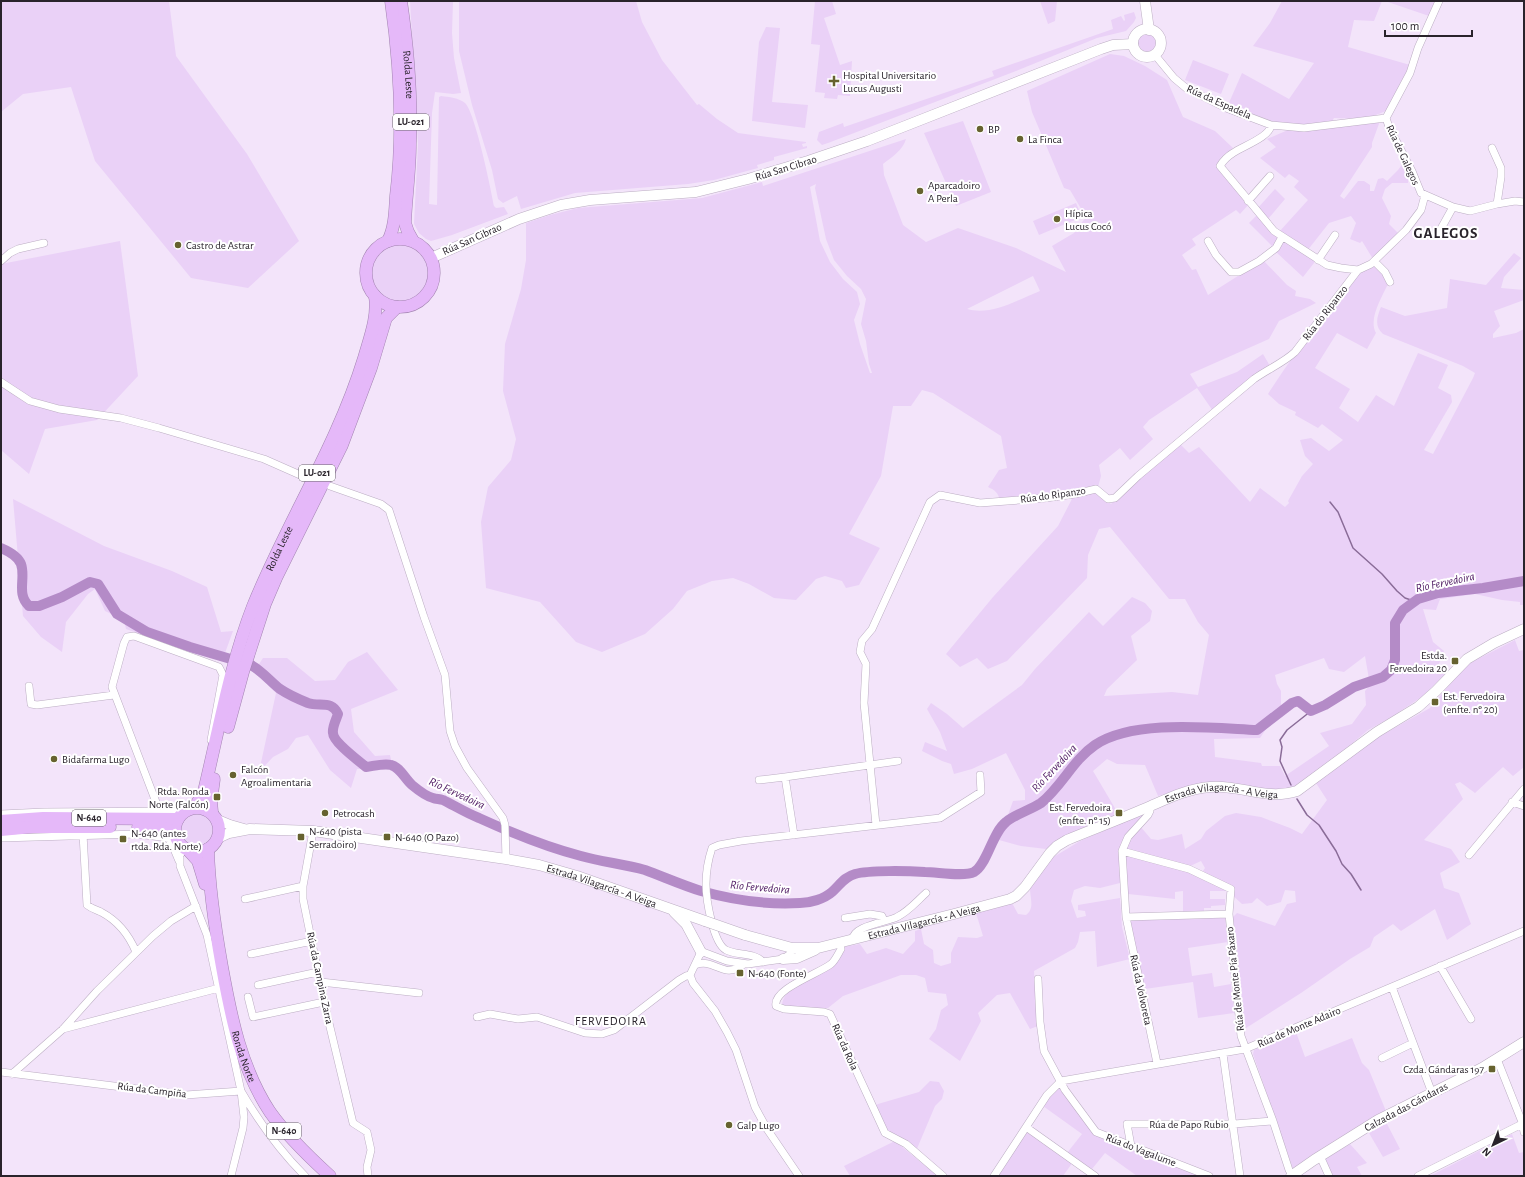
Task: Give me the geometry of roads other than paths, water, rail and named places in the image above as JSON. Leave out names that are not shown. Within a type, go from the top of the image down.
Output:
[{"type":"highway","name":"Rolda Leste","points":[[186,813],[204,790],[214,748],[268,573],[343,416],[362,365],[376,317],[375,296],[368,283],[366,269],[368,260],[373,252],[380,245],[388,241],[393,226],[399,170],[400,140],[397,60],[391,1]]},
{"type":"highway","name":"Rolda Leste","points":[[401,1],[407,45],[411,113],[405,224],[413,241],[420,245],[431,258]]},
{"type":"highway","points":[[388,241],[405,239],[413,241]]},
{"type":"highway","points":[[375,296],[385,303],[397,307],[407,306],[417,302],[425,296],[434,278],[434,268],[431,258]]},
{"type":"highway","name":"Rolda Leste","points":[[245,646],[261,616],[277,576],[313,506],[351,425],[373,362],[386,318],[397,307]]},
{"type":"highway","name":"Rolda Leste","points":[[215,816],[211,801],[213,784],[238,671]]},
{"type":"highway","name":"Estrada Vilagarcía - A Veiga","points":[[1,821],[186,813],[201,808],[215,816]]},
{"type":"highway","points":[[179,841],[186,813]]},
{"type":"highway","points":[[215,816],[220,829],[218,838]]},
{"type":"highway","name":"N-640","points":[[1,830],[127,826],[163,828],[179,841],[202,852],[208,849]]},
{"type":"highway","name":"Estrada Vilagarcía - A Veiga","points":[[208,849],[214,845],[218,838]]},
{"type":"highway","name":"Ronda Norte","points":[[179,841],[198,861],[212,910],[228,999],[238,1044],[250,1076],[270,1111],[287,1135],[330,1176]]},
{"type":"highway","name":"Ronda Norte","points":[[208,849],[212,910]]},
{"type":"main road","points":[[1145,1],[1149,30]]},
{"type":"main road","points":[[1143,30],[1149,30],[1155,32],[1160,40],[1161,46],[1155,55],[1149,57],[1142,56],[1136,52],[1133,44],[1138,33],[1143,30]]},
{"type":"main road","name":"Rúa San Cibrao","points":[[431,258],[519,219],[561,205],[590,200],[696,192],[748,179],[794,165],[867,141],[1101,49],[1113,45],[1133,44]]},
{"type":"main road","name":"Estrada Vilagarcía - A Veiga","points":[[215,816],[230,826],[250,829],[313,831],[539,865],[571,874],[745,935],[792,948],[818,948],[954,914],[1016,896],[1025,887],[1044,859],[1057,846],[1067,840],[1174,795],[1211,787],[1224,787],[1273,795],[1282,795],[1297,791],[1377,732],[1418,707],[1467,659],[1494,643],[1524,629]]},
{"type":"main road","name":"Estrada Vilagarcía - A Veiga","points":[[218,838],[229,833],[250,829]]},
{"type":"main road","points":[[662,905],[682,919],[694,936],[700,954]]},
{"type":"main road","points":[[783,959],[797,958],[818,948]]},
{"type":"main road","name":"Calzada das Gándaras","points":[[1292,1176],[1320,1156],[1378,1120],[1482,1068],[1524,1042]]},
{"type":"street","name":"Rúa de Galegos","points":[[1439,1],[1418,48],[1410,73],[1386,118],[1396,143],[1412,171],[1418,189],[1425,195],[1453,207],[1470,211],[1496,204],[1515,201],[1524,202]]},
{"type":"street","name":"Rúa da Espadela","points":[[1155,55],[1174,78],[1186,88],[1226,108],[1271,125],[1304,128],[1386,118]]},
{"type":"street","name":"Rúa do Ripanzo","points":[[1271,125],[1270,129],[1265,134],[1233,152],[1220,166],[1266,223],[1282,237],[1327,265],[1358,270]]},
{"type":"street","points":[[1492,148],[1501,168],[1501,177],[1496,204]]},
{"type":"street","points":[[1248,201],[1270,176]]},
{"type":"street","name":"Rúa do Ripanzo","points":[[876,825],[864,703],[866,664],[860,652],[862,641],[872,629],[930,502],[940,495],[980,503],[1046,498],[1075,494],[1096,489],[1108,499],[1115,498],[1138,476],[1245,386],[1271,367],[1285,361],[1295,352],[1358,270],[1374,261],[1406,230],[1421,210],[1425,195]]},
{"type":"street","points":[[1438,234],[1453,207]]},
{"type":"street","points":[[1318,260],[1335,235]]},
{"type":"street","points":[[1208,242],[1216,255],[1231,272],[1239,272],[1259,261],[1276,248],[1282,237]]},
{"type":"street","points":[[1,261],[10,253],[18,249],[44,243]]},
{"type":"street","points":[[1374,261],[1385,272],[1390,282]]},
{"type":"street","points":[[1,382],[30,401],[59,409],[121,418],[159,428],[264,459],[307,478]]},
{"type":"street","points":[[330,486],[382,504],[389,510],[445,676],[450,731],[455,746],[467,768],[500,814],[505,825],[506,859]]},
{"type":"street","points":[[157,812],[156,802],[112,687],[127,637],[134,636],[219,667],[223,675],[210,742],[214,748]]},
{"type":"street","points":[[29,686],[31,704],[37,705],[114,695]]},
{"type":"street","points":[[759,780],[898,761]]},
{"type":"street","points":[[763,962],[759,958],[734,952],[722,947],[716,937],[707,897],[706,884],[707,867],[712,848],[734,842],[940,818],[981,792],[980,775]]},
{"type":"street","points":[[786,777],[794,835]]},
{"type":"street","points":[[1469,855],[1524,788]]},
{"type":"street","points":[[1512,802],[1524,806]]},
{"type":"street","points":[[1122,851],[1128,837],[1148,815],[1150,811],[1148,807]]},
{"type":"street","points":[[1,814],[44,812],[186,813]]},
{"type":"street","name":"Rúa da Campina Zarra","points":[[313,831],[302,886],[303,899],[324,1002],[353,1123],[367,1132],[371,1150],[367,1168],[368,1176]]},
{"type":"street","points":[[84,834],[88,905],[108,916],[121,928],[130,938],[136,952]]},
{"type":"street","points":[[1,838],[84,834],[137,834],[179,841]]},
{"type":"street","points":[[179,841],[180,864]]},
{"type":"street","points":[[179,841],[171,842],[207,935],[241,1091],[244,1117],[243,1128],[231,1176]]},
{"type":"street","name":"Rúa de Monte Pía Páxaro","points":[[1122,851],[1189,868],[1231,889],[1229,914],[1240,1036],[1273,1121],[1292,1176]]},
{"type":"street","name":"Rúa da Volvoreta","points":[[1122,851],[1126,916],[1157,1063]]},
{"type":"street","points":[[245,898],[302,886]]},
{"type":"street","points":[[853,940],[855,933],[873,924],[896,918],[906,912],[926,893]]},
{"type":"street","points":[[12,1074],[63,1029],[97,991],[136,952],[171,921],[196,906]]},
{"type":"street","points":[[845,918],[870,914],[882,916],[884,921]]},
{"type":"street","points":[[1126,916],[1229,914]]},
{"type":"street","name":"Rúa de Monte Adairo","points":[[1061,1081],[1157,1063],[1223,1054],[1245,1049],[1524,931]]},
{"type":"street","points":[[251,954],[312,941]]},
{"type":"street","name":"Rúa da Rola","points":[[840,943],[841,949],[833,962],[792,985],[776,1001],[776,1006],[784,1009],[824,1012],[830,1014],[885,1133],[906,1144],[940,1175]]},
{"type":"street","points":[[700,954],[704,952],[727,961],[744,964],[783,959],[790,954],[792,948]]},
{"type":"street","points":[[700,954],[709,964]]},
{"type":"street","points":[[477,1017],[490,1014],[518,1019],[537,1017],[585,1033],[602,1034],[614,1030],[679,980],[690,975],[700,954]]},
{"type":"street","points":[[695,966],[700,964],[709,964],[732,971],[737,970],[744,964]]},
{"type":"street","points":[[1440,966],[1471,1019]]},
{"type":"street","points":[[258,985],[318,972]]},
{"type":"street","points":[[690,975],[727,1032],[736,1050],[755,1107],[767,1129],[799,1176]]},
{"type":"street","name":"Rúa do Vagalume","points":[[1038,979],[1040,1022],[1044,1051],[1065,1090],[1096,1132],[1209,1176]]},
{"type":"street","points":[[321,982],[419,993]]},
{"type":"street","points":[[1392,987],[1432,1093]]},
{"type":"street","points":[[63,1029],[218,988]]},
{"type":"street","points":[[248,997],[253,1017],[324,1002]]},
{"type":"street","points":[[1382,1058],[1413,1043]]},
{"type":"street","points":[[1223,1054],[1234,1124],[1240,1176]]},
{"type":"street","points":[[1497,1059],[1523,1122],[1524,1132]]},
{"type":"street","name":"Rúa da Campiña","points":[[1,1072],[186,1095],[241,1091]]},
{"type":"street","points":[[994,1176],[1047,1095],[1061,1081]]},
{"type":"street","points":[[241,1091],[254,1114],[287,1158],[305,1176]]},
{"type":"street","name":"Rúa de Papo Rubio","points":[[1130,1146],[1127,1124],[1234,1124],[1273,1121]]},
{"type":"street","points":[[1418,1176],[1523,1122]]},
{"type":"street","points":[[1026,1127],[1095,1176]]},
{"type":"street","points":[[1320,1156],[1329,1176]]},
{"type":"waterway","points":[[1330,502],[1338,512],[1353,548],[1382,574],[1405,598],[1414,601]]},
{"type":"waterway","name":"Río Fervedoira","points":[[1,548],[10,552],[20,561],[23,575],[22,591],[25,601],[29,606],[39,606],[62,597],[90,582],[98,584],[117,614],[147,632],[190,647],[251,665],[280,689],[290,695],[308,703],[329,705],[338,714],[333,728],[334,737],[347,751],[366,767],[385,764],[394,766],[412,785],[427,796],[443,800],[470,814],[517,834],[568,852],[645,870],[713,894],[750,901],[775,903],[804,903],[817,900],[825,897],[848,877],[861,873],[900,871],[964,874],[974,872],[983,863],[1001,827],[1013,817],[1041,803],[1055,789],[1080,758],[1095,745],[1111,737],[1130,731],[1151,728],[1196,727],[1257,730],[1292,703],[1298,701],[1311,711],[1325,705],[1354,687],[1383,677],[1391,670],[1395,660],[1395,623],[1403,610],[1418,599],[1438,593],[1483,588],[1524,581]]},
{"type":"waterway","points":[[1291,785],[1280,761],[1282,747],[1280,740],[1287,730],[1311,711]]},
{"type":"waterway","points":[[1297,799],[1307,815],[1319,825],[1336,851],[1342,864],[1351,874],[1361,890]]},
{"type":"place","name":"Hospital Universitario Lucus Augusti","points":[[834,81]]},
{"type":"place","name":"BP","points":[[980,129]]},
{"type":"place","name":"La Finca","points":[[1020,139]]},
{"type":"place","name":"Aparcadoiro A Perla","points":[[920,191]]},
{"type":"place","name":"Hípica Lucus Cocó","points":[[1057,219]]},
{"type":"place","name":"Castro de Astrar","points":[[178,245]]},
{"type":"place","name":"Estda. Fervedoira 20","points":[[1455,661]]},
{"type":"place","name":"Est. Fervedoira (enfte. nº 20)","points":[[1435,702]]},
{"type":"place","name":"Bidafarma Lugo","points":[[54,759]]},
{"type":"place","name":"Falcón Agroalimentaria","points":[[233,775]]},
{"type":"place","name":"Rtda. Ronda Norte (Falcón)","points":[[217,797]]},
{"type":"place","name":"Petrocash","points":[[325,813]]},
{"type":"place","name":"Est. Fervedoira (enfte. nº 15)","points":[[1119,813]]},
{"type":"place","name":"N-640 (pista Serradoiro)","points":[[301,837]]},
{"type":"place","name":"N-640 (O Pazo)","points":[[387,837]]},
{"type":"place","name":"N-640 (antes rtda. Rda. Norte)","points":[[123,839]]},
{"type":"place","name":"N-640 (Fonte)","points":[[740,973]]},
{"type":"place","name":"Czda. Gándaras 197","points":[[1492,1069]]},
{"type":"place","name":"Galp Lugo","points":[[729,1125]]},
{"type":"district","name":"GALEGOS","points":[[1446,233]]},
{"type":"district","name":"FERVEDOIRA","points":[[611,1021]]}]
